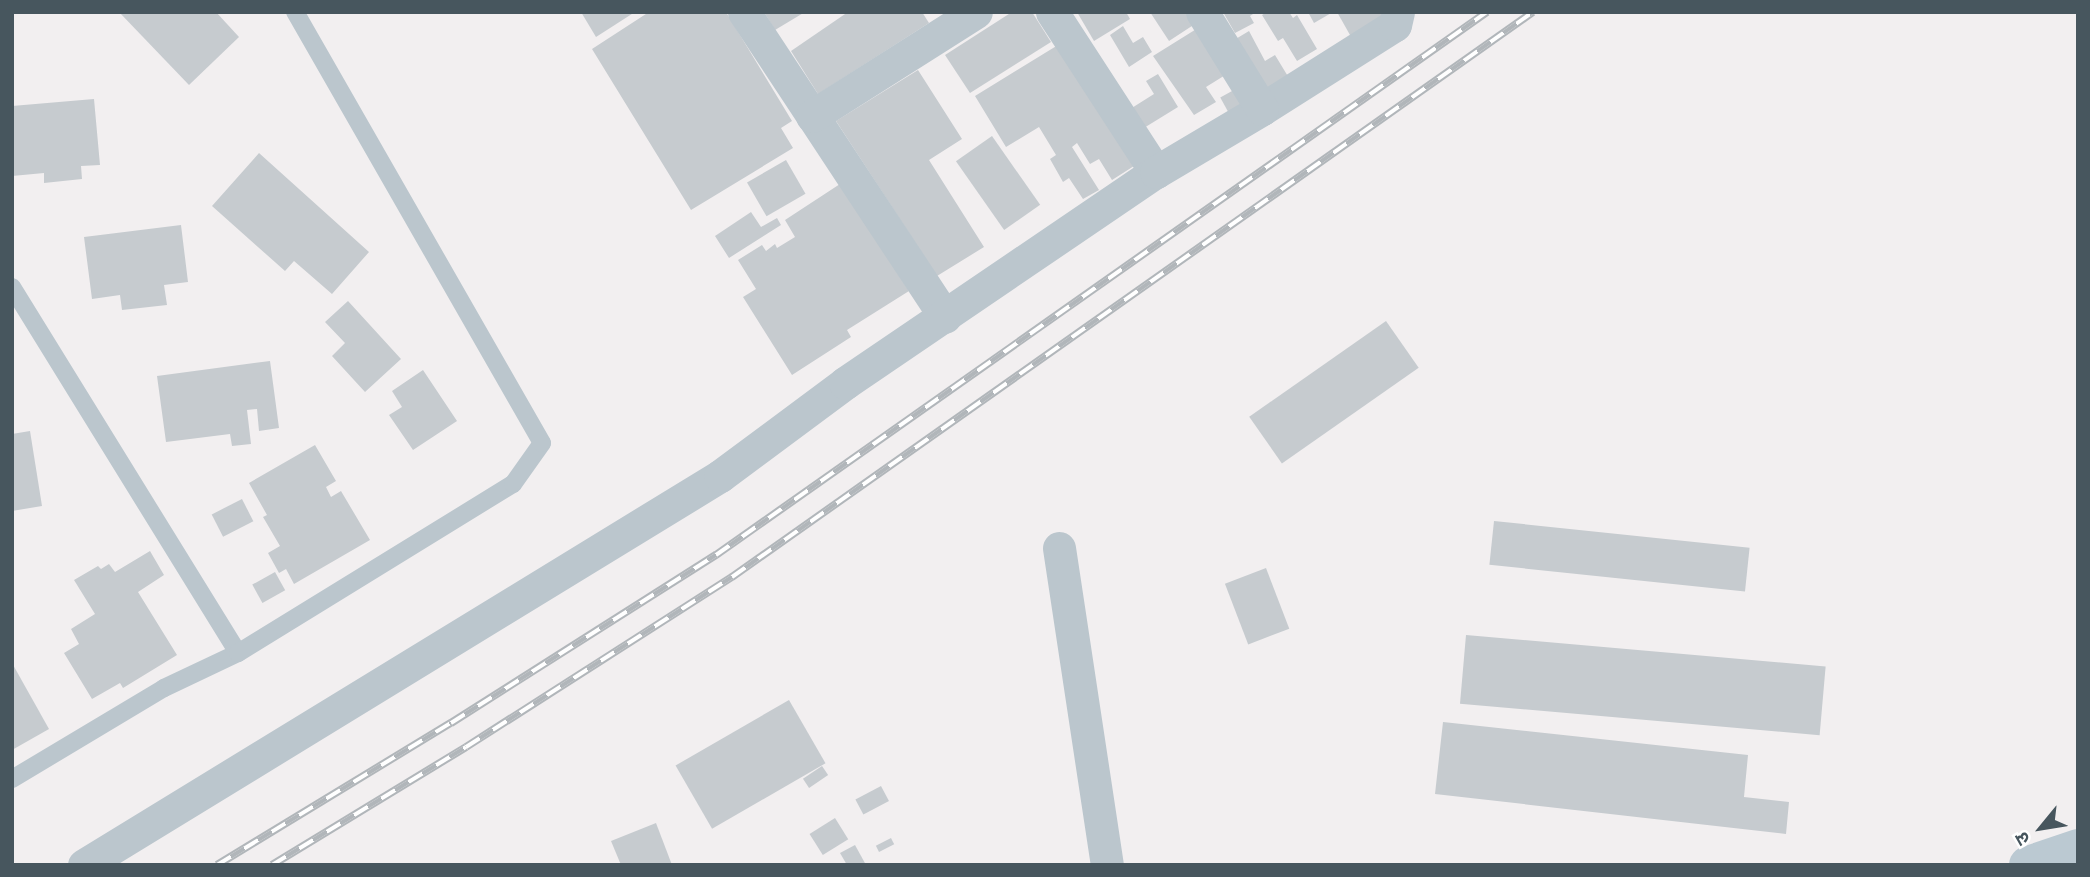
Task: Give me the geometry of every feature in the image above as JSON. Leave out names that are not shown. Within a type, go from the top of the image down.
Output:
[{"type":"street","points":[[744,12],[945,317]]},
{"type":"street","points":[[812,116],[976,12]]},
{"type":"street","points":[[1052,12],[1156,173]]},
{"type":"street","points":[[1202,12],[1262,109]]},
{"type":"street","points":[[84,865],[720,476],[845,383],[1156,173],[1262,109],[1403,16]]},
{"type":"street","points":[[1059,548],[1107,865]]},
{"type":"street","points":[[2028,865],[2078,848]]},
{"type":"lane","points":[[12,779],[164,688],[237,653],[513,484],[542,443],[295,12]]},
{"type":"lane","points":[[12,287],[237,653]]},
{"type":"building","points":[[119,12],[216,12],[239,37],[189,85]]},
{"type":"building","points":[[581,12],[635,12],[596,37]]},
{"type":"building","points":[[649,12],[726,12],[792,121],[781,128],[793,148],[691,210],[592,49]]},
{"type":"building","points":[[764,12],[805,12],[775,30]]},
{"type":"building","points":[[848,12],[922,12],[929,23],[818,94],[791,51]]},
{"type":"building","points":[[1012,12],[1032,12],[1051,42],[970,93],[945,55]]},
{"type":"building","points":[[1077,12],[1126,12],[1130,19],[1094,41]]},
{"type":"building","points":[[1150,12],[1188,12],[1195,24],[1169,41]]},
{"type":"building","points":[[1223,12],[1256,12],[1250,16],[1254,23],[1235,33]]},
{"type":"building","points":[[1267,12],[1289,12],[1293,18],[1297,15],[1317,49],[1297,61],[1283,38],[1278,41],[1262,15]]},
{"type":"building","points":[[1308,12],[1333,12],[1314,23]]},
{"type":"building","points":[[1337,12],[1387,12],[1354,42]]},
{"type":"building","points":[[1206,23],[1235,69],[1206,87],[1216,102],[1194,115],[1153,56]]},
{"type":"building","points":[[1123,26],[1133,43],[1143,37],[1152,52],[1129,67],[1110,35]]},
{"type":"building","points":[[1249,31],[1265,61],[1275,55],[1292,83],[1265,99],[1234,40]]},
{"type":"building","points":[[1058,45],[1134,166],[1112,180],[1099,159],[1090,164],[1077,143],[1072,147],[1099,190],[1083,199],[1069,178],[1063,182],[1050,159],[1056,155],[1039,127],[1006,147],[975,96]]},
{"type":"building","points":[[918,70],[962,139],[929,160],[984,247],[937,276],[836,121]]},
{"type":"building","points":[[1158,74],[1178,107],[1139,131],[1127,111],[1154,94],[1146,81]]},
{"type":"building","points":[[1243,85],[1255,107],[1232,119],[1220,98]]},
{"type":"building","points":[[94,99],[100,165],[81,166],[82,179],[44,183],[44,173],[12,176],[12,106]]},
{"type":"building","points":[[992,136],[1040,205],[1004,230],[956,161]]},
{"type":"building","points":[[259,153],[369,252],[332,294],[294,261],[285,271],[212,206]]},
{"type":"building","points":[[786,160],[806,194],[767,216],[747,182]]},
{"type":"building","points":[[840,184],[909,291],[847,330],[851,337],[792,375],[743,297],[756,289],[738,260],[762,245],[766,251],[775,244],[777,248],[795,237],[785,220]]},
{"type":"building","points":[[751,212],[761,227],[777,218],[781,225],[729,258],[715,236]]},
{"type":"building","points":[[181,225],[188,282],[164,285],[167,305],[122,310],[120,295],[92,299],[84,237]]},
{"type":"building","points":[[348,301],[401,359],[365,392],[332,356],[345,343],[325,322]]},
{"type":"building","points":[[1386,321],[1419,368],[1282,463],[1249,417]]},
{"type":"building","points":[[270,361],[279,428],[259,431],[257,409],[247,410],[251,444],[232,446],[230,434],[166,442],[157,376]]},
{"type":"building","points":[[423,370],[457,421],[413,450],[389,415],[402,407],[392,391]]},
{"type":"building","points":[[30,431],[42,506],[12,511],[12,434]]},
{"type":"building","points":[[315,445],[336,481],[326,487],[331,497],[341,491],[370,540],[294,584],[286,569],[279,573],[268,553],[280,546],[263,517],[267,515],[249,483]]},
{"type":"building","points":[[242,499],[253,521],[223,537],[212,514]]},
{"type":"building","points":[[1494,521],[1750,548],[1745,592],[1489,565]]},
{"type":"building","points":[[150,551],[164,575],[138,592],[177,655],[123,688],[120,683],[92,699],[64,653],[79,644],[71,629],[95,614],[74,580],[98,566],[101,569],[109,564],[115,572]]},
{"type":"building","points":[[1266,568],[1289,629],[1248,644],[1225,584]]},
{"type":"building","points":[[275,572],[285,590],[262,603],[252,585]]},
{"type":"building","points":[[1466,635],[1826,666],[1820,735],[1460,704]]},
{"type":"building","points":[[12,663],[49,729],[12,750]]},
{"type":"building","points":[[789,700],[826,763],[712,829],[676,766]]},
{"type":"building","points":[[1443,722],[1748,755],[1744,797],[1789,802],[1786,834],[1435,794]]},
{"type":"building","points":[[822,766],[828,775],[809,788],[803,779]]},
{"type":"building","points":[[881,786],[889,801],[863,815],[855,800]]},
{"type":"building","points":[[835,818],[848,839],[823,855],[810,834]]},
{"type":"building","points":[[656,823],[672,865],[621,865],[611,841]]},
{"type":"building","points":[[891,838],[894,844],[879,852],[876,846]]},
{"type":"building","points":[[855,845],[866,865],[847,865],[840,853]]},
{"type":"railway","points":[[217,865],[451,723],[716,555],[1487,12]]},
{"type":"railway","points":[[272,865],[466,747],[732,577],[1533,12]]}]
